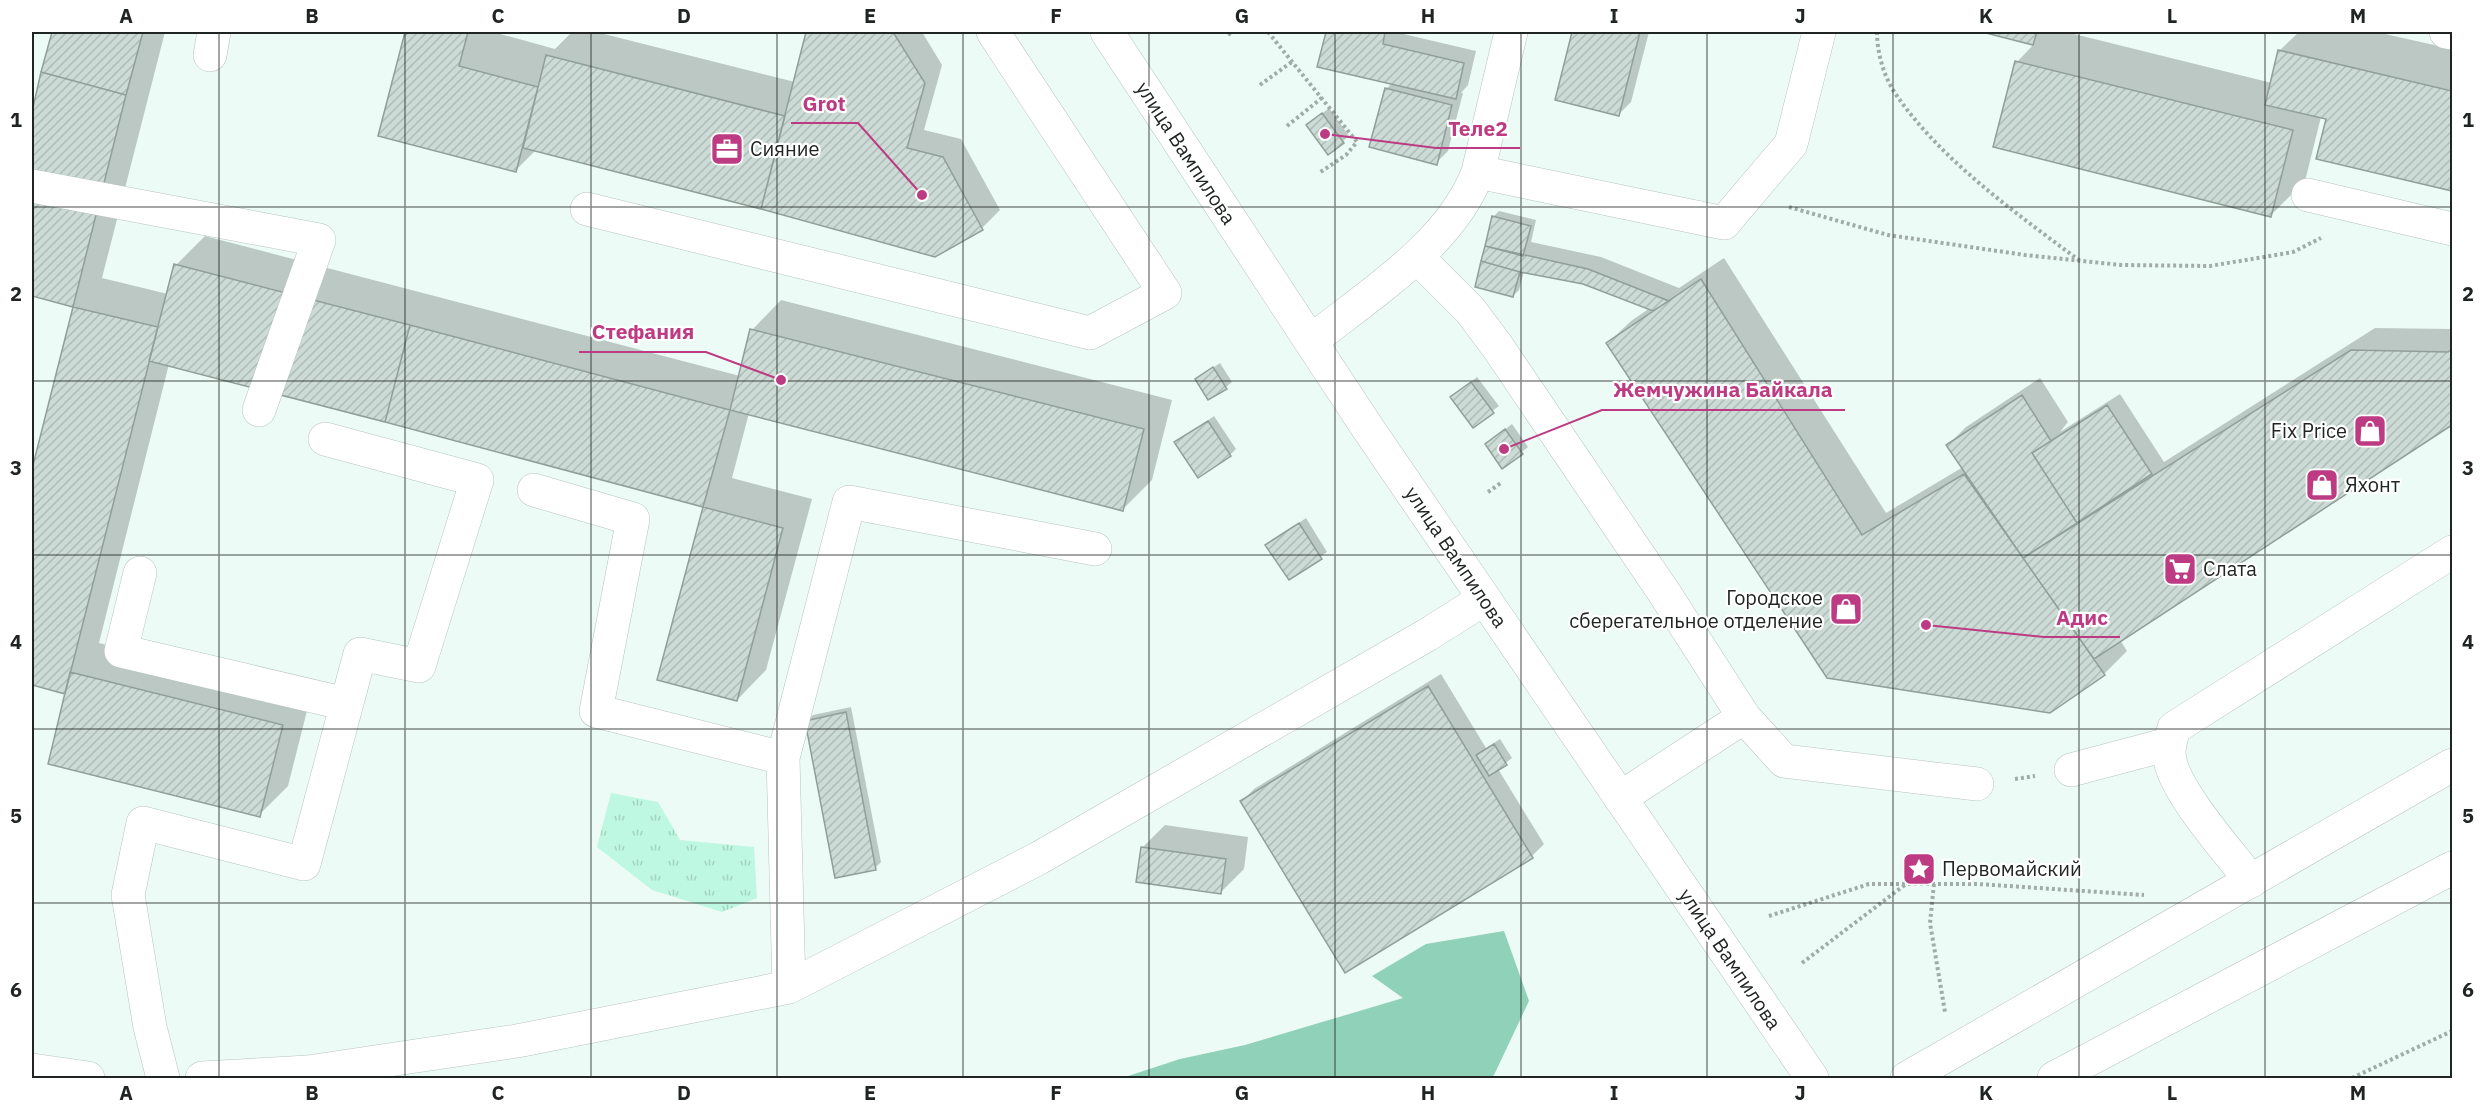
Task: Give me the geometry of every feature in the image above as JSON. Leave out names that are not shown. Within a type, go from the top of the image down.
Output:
[{"type":"street","points":[[587,209],[1090,333],[1165,293],[993,32]]},
{"type":"street","name":"улица Вампилова","points":[[1107,32],[1484,599],[1812,1078]]},
{"type":"street","points":[[1311,340],[1417,257],[1471,192],[1478,172],[1511,32]]},
{"type":"street","points":[[1478,172],[1724,223],[1791,144],[1819,32]]},
{"type":"street","points":[[2446,32],[2452,33]]},
{"type":"street","points":[[32,186],[319,240],[259,410]]},
{"type":"street","points":[[2308,195],[2452,229]]},
{"type":"street","points":[[1417,257],[1470,310],[1497,346],[1665,594],[1744,717],[1784,761],[1977,784]]},
{"type":"street","points":[[163,1078],[150,1027],[128,895],[143,823],[303,864],[360,654],[419,666],[477,480],[325,440]]},
{"type":"street","points":[[534,490],[633,519],[596,711],[783,758]]},
{"type":"street","points":[[789,987],[783,758],[849,502],[1095,549]]},
{"type":"street","points":[[2251,881],[2179,785],[2169,760],[2169,744],[2174,728],[2452,552]]},
{"type":"street","points":[[140,573],[121,651],[346,704]]},
{"type":"street","points":[[202,1078],[308,1072],[517,1041],[789,987],[1039,858],[1427,635],[1484,599]]},
{"type":"street","points":[[1620,798],[1744,717]]},
{"type":"street","points":[[2071,770],[2169,744]]},
{"type":"street","points":[[1907,1078],[2452,765]]},
{"type":"street","points":[[2054,1078],[2452,868]]},
{"type":"street","points":[[32,1070],[88,1078]]},
{"type":"path","points":[[1228,35],[1232,32]]},
{"type":"path","points":[[1268,32],[1323,97],[1357,142],[1346,155],[1318,173]]},
{"type":"path","points":[[1877,32],[1877,51],[1896,95],[1932,137],[1978,182],[2081,261]]},
{"type":"path","points":[[1260,84],[1293,61]]},
{"type":"path","points":[[1287,126],[1323,97]]},
{"type":"path","points":[[1752,190],[1790,207],[1888,235],[2121,265],[2210,266],[2293,252],[2325,236]]},
{"type":"path","points":[[1488,492],[1502,482]]},
{"type":"path","points":[[1977,784],[2071,770]]},
{"type":"path","points":[[1769,916],[1869,884],[1978,884],[2145,895]]},
{"type":"path","points":[[1802,963],[1907,884]]},
{"type":"path","points":[[1934,884],[1930,923],[1945,1016]]},
{"type":"path","points":[[2352,1078],[2452,1031]]},
{"type":"green space","points":[[611,793],[658,802],[680,840],[754,847],[757,898],[722,912],[652,890],[597,847]]},
{"type":"shaded area","points":[[1504,931],[1529,1001],[1494,1075],[1489,1078],[1122,1078],[1180,1059],[1245,1045],[1403,998],[1372,976],[1426,944]]},
{"type":"building","points":[[52,32],[143,32],[126,95],[41,72]]},
{"type":"building","points":[[405,32],[468,32],[459,66],[538,87],[516,172],[378,136]]},
{"type":"building","points":[[806,32],[893,32],[925,83],[907,148],[943,157],[983,230],[935,257],[761,209]]},
{"type":"building","points":[[1326,32],[1385,32],[1383,44],[1464,63],[1456,99],[1317,67]]},
{"type":"building","points":[[1572,32],[1640,32],[1619,116],[1555,100]]},
{"type":"building","points":[[1982,32],[2037,32],[2033,45]]},
{"type":"building","points":[[2278,50],[2452,91],[2452,191],[2316,159],[2326,119],[2265,105]]},
{"type":"building","points":[[546,55],[785,116],[761,209],[523,148]]},
{"type":"building","points":[[2015,61],[2293,130],[2271,217],[1993,147]]},
{"type":"building","points":[[41,72],[126,95],[73,307],[32,296],[32,112]]},
{"type":"building","points":[[1385,88],[1452,105],[1437,165],[1369,147]]},
{"type":"building","points":[[1322,113],[1344,143],[1328,155],[1306,125]]},
{"type":"building","points":[[1492,216],[1531,226],[1523,256],[1485,246]]},
{"type":"building","points":[[1485,246],[1588,269],[1669,301],[1653,311],[1583,284],[1520,272],[1481,261]]},
{"type":"building","points":[[1481,261],[1520,272],[1513,297],[1475,287]]},
{"type":"building","points":[[174,264],[410,325],[385,422],[149,361]]},
{"type":"building","points":[[1701,279],[1862,535],[1964,474],[2105,675],[2050,713],[1827,678],[1606,343]]},
{"type":"building","points":[[73,307],[158,327],[65,694],[32,685],[32,469]]},
{"type":"building","points":[[410,325],[730,410],[703,507],[385,422]]},
{"type":"building","points":[[750,329],[1144,429],[1123,511],[730,410]]},
{"type":"building","points":[[2452,349],[2452,425],[2094,659],[2023,558],[2351,350],[2448,352]]},
{"type":"building","points":[[1213,367],[1227,389],[1208,400],[1195,379]]},
{"type":"building","points":[[1471,382],[1494,413],[1473,428],[1450,397]]},
{"type":"building","points":[[2022,395],[2051,441],[2032,453],[2077,523],[2023,558],[1946,445]]},
{"type":"building","points":[[2107,405],[2152,474],[2077,523],[2032,453]]},
{"type":"building","points":[[1208,421],[1231,456],[1198,478],[1174,442]]},
{"type":"building","points":[[1505,429],[1523,454],[1502,469],[1485,444]]},
{"type":"building","points":[[703,507],[783,528],[737,701],[657,680]]},
{"type":"building","points":[[1299,523],[1322,559],[1289,580],[1265,545]]},
{"type":"building","points":[[70,672],[283,725],[260,817],[48,764]]},
{"type":"building","points":[[1428,686],[1533,858],[1345,973],[1240,801]]},
{"type":"building","points":[[846,712],[876,870],[835,878],[805,721]]},
{"type":"building","points":[[1494,744],[1507,765],[1489,776],[1476,755]]},
{"type":"building","points":[[1141,847],[1226,859],[1221,894],[1136,882]]},
{"type":"place","name":"Теле2","points":[[1325,134]]},
{"type":"place","name":"Сияние","points":[[727,149]]},
{"type":"place","name":"Grot","points":[[922,195]]},
{"type":"place","name":"Стефания","points":[[781,380]]},
{"type":"place","name":"Fix Price","points":[[2370,431]]},
{"type":"place","name":"Жемчужина Байкала","points":[[1504,449]]},
{"type":"place","name":"Яхонт","points":[[2322,485]]},
{"type":"place","name":"Слата","points":[[2180,569]]},
{"type":"place","name":"Городское сберегательное отделение","points":[[1846,609]]},
{"type":"place","name":"Адис","points":[[1926,625]]},
{"type":"place","name":"Первомайский","points":[[1919,869]]}]
